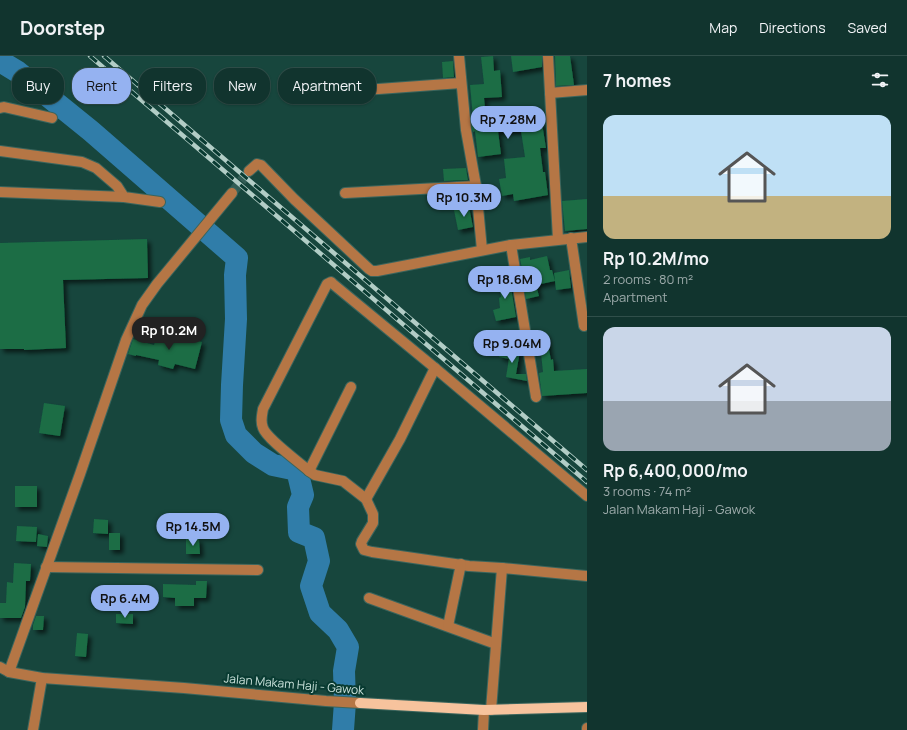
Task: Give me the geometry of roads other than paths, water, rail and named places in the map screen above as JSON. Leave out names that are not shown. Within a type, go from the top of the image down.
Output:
[{"type":"main road","name":"Jalan Makam Haji - Gawok","points":[[360,703],[488,710],[587,707]]},
{"type":"street","points":[[459,56],[466,130],[476,186],[482,250]]},
{"type":"street","points":[[548,56],[558,239]]},
{"type":"street","points":[[376,89],[461,83]]},
{"type":"street","points":[[550,93],[587,90]]},
{"type":"street","points":[[0,108],[4,107],[52,118]]},
{"type":"street","points":[[0,151],[82,162],[96,168],[101,172],[117,186],[124,197]]},
{"type":"street","points":[[249,171],[256,164],[261,165],[294,199],[372,271],[511,245],[587,237]]},
{"type":"street","points":[[345,194],[476,186]]},
{"type":"street","points":[[0,192],[124,197],[160,202]]},
{"type":"street","points":[[4,669],[46,567],[121,354],[136,317],[148,295],[232,193]]},
{"type":"street","points":[[571,238],[584,326]]},
{"type":"street","points":[[511,245],[536,397]]},
{"type":"street","points":[[587,496],[331,282],[327,284],[263,409],[261,420],[263,429],[271,439],[315,475],[343,481],[366,499],[374,519],[361,544],[364,550],[461,564],[587,576]]},
{"type":"street","points":[[366,499],[400,438],[435,368]]},
{"type":"street","points":[[309,471],[351,387]]},
{"type":"street","points":[[448,626],[461,564]]},
{"type":"street","points":[[46,567],[258,570]]},
{"type":"street","points":[[483,730],[488,710],[496,644],[502,568]]},
{"type":"street","points":[[369,598],[496,644]]},
{"type":"street","name":"Jalan Makam Haji - Gawok","points":[[4,669],[42,678],[360,703]]},
{"type":"street","points":[[33,730],[42,678]]},
{"type":"waterway","points":[[0,61],[18,72],[91,131],[237,258],[235,275],[236,319],[231,420],[236,435],[254,453],[273,465],[297,470],[303,495],[298,507],[299,532],[314,538],[319,561],[311,586],[320,613],[338,630],[348,647],[344,671],[345,702],[343,730]]},
{"type":"tunnel","points":[[232,193],[249,171]]},
{"type":"railway","points":[[90,56],[587,482]]},
{"type":"railway","points":[[104,56],[587,470]]}]
